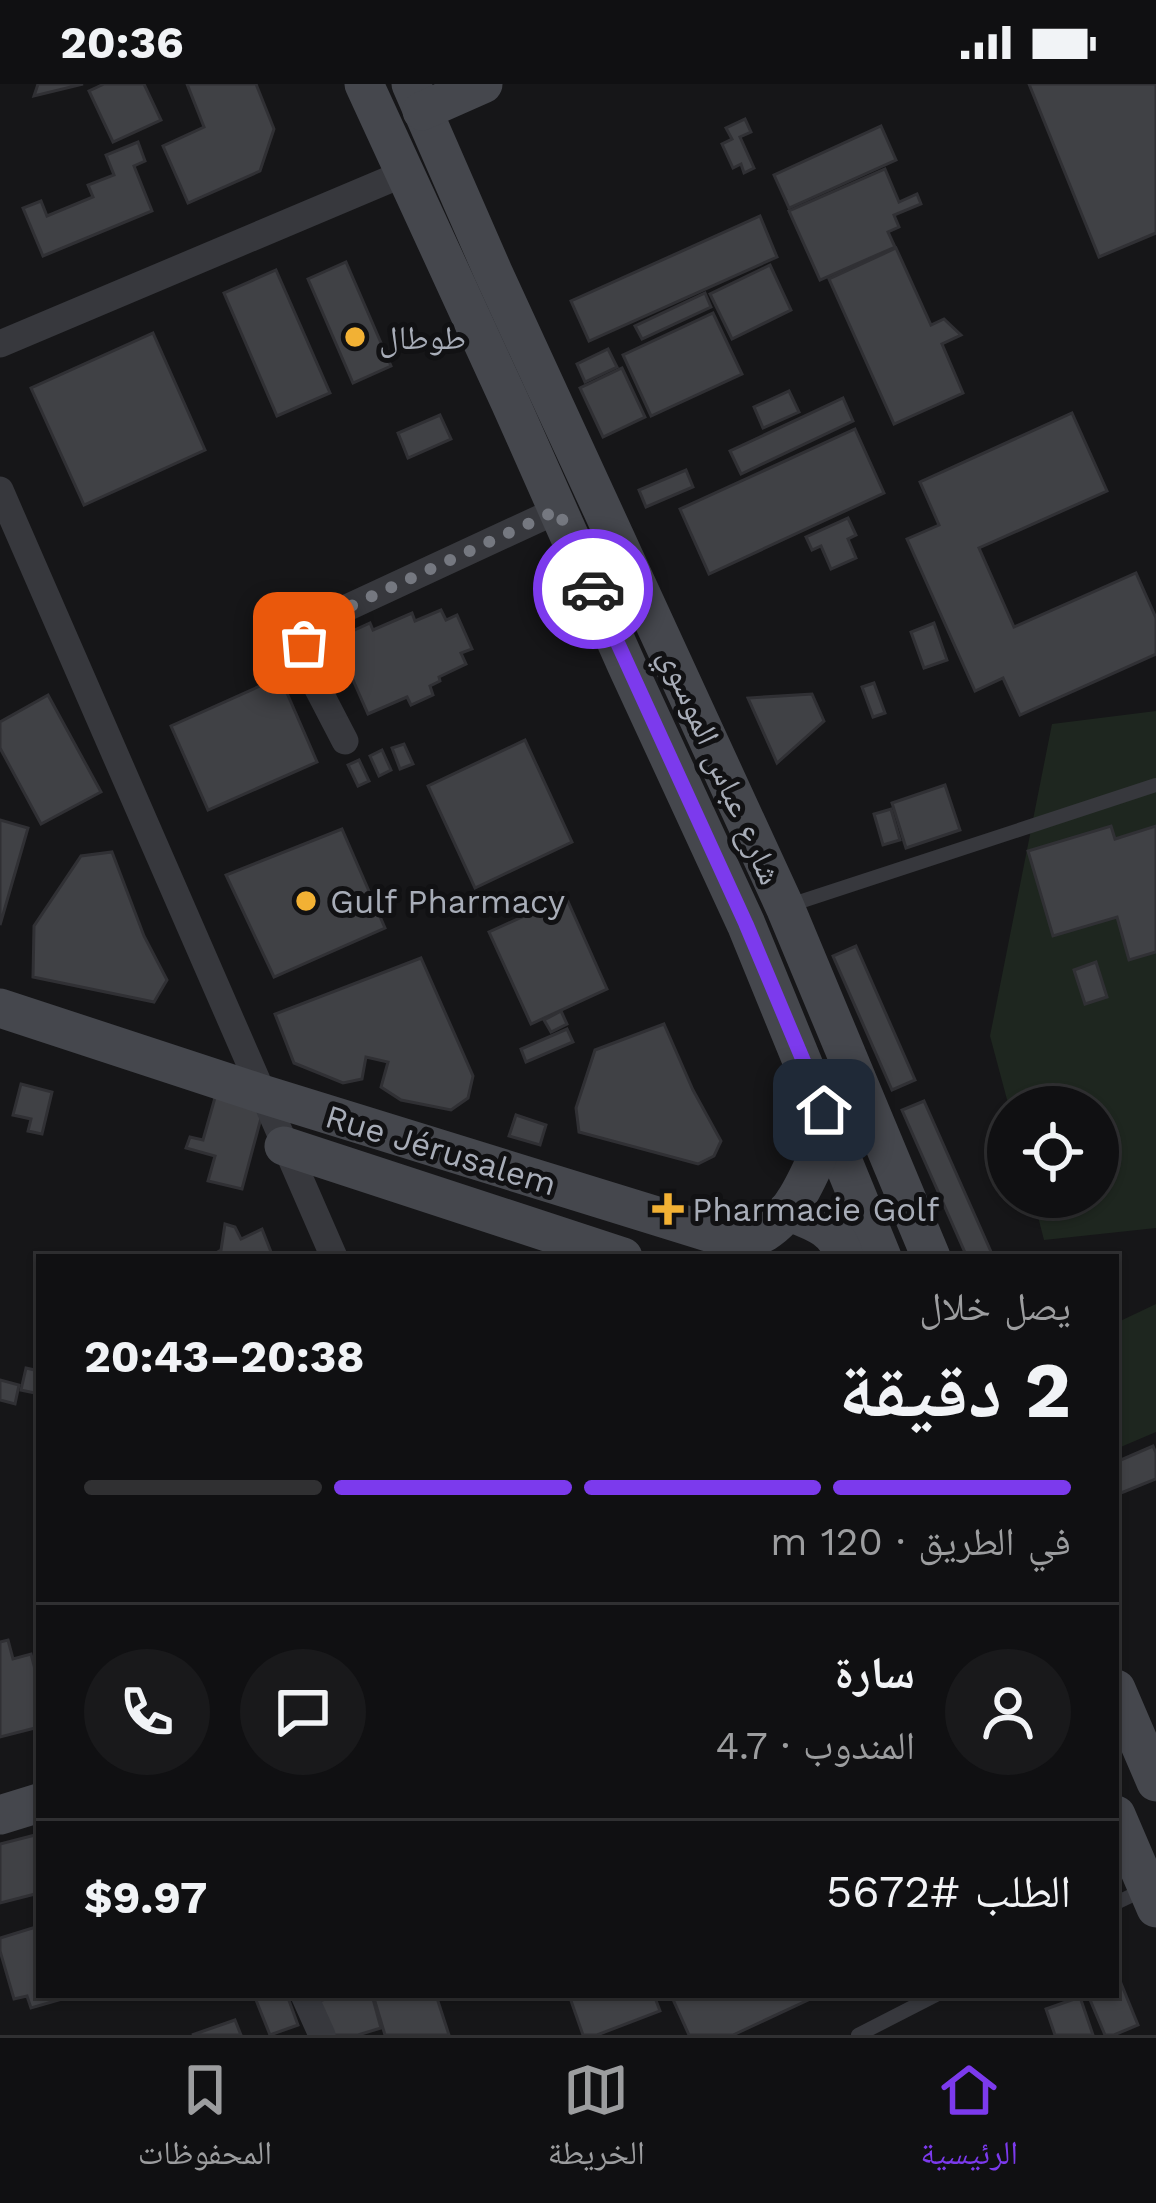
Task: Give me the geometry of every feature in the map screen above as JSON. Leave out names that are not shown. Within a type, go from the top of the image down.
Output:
[{"type":"street","name":"شارع عباس الموسوي","points":[[364,84],[405,173],[476,280],[784,907],[930,1254]]},
{"type":"street","points":[[416,98],[483,84]]},
{"type":"street","name":"شارع عباس الموسوي","points":[[416,98],[558,510],[746,924],[881,1254]]},
{"type":"street","points":[[0,344],[405,173]]},
{"type":"street","points":[[0,490],[333,1254]]},
{"type":"street","points":[[345,741],[305,664],[304,643],[312,624],[558,510]]},
{"type":"street","name":"Rue Jérusalem","points":[[0,1008],[718,1235],[742,1239],[763,1234],[787,1210]]},
{"type":"street","points":[[831,1127],[787,1210],[834,1234],[843,1254]]},
{"type":"street","name":"Rue Jérusalem","points":[[284,1146],[613,1254]]},
{"type":"street","points":[[1119,1696],[1156,1782]]},
{"type":"street","points":[[0,1815],[36,1804]]},
{"type":"street","points":[[1119,1826],[1134,1883]]},
{"type":"street","points":[[305,1998],[322,2035]]},
{"type":"lane","points":[[746,924],[784,907],[1156,785]]},
{"type":"lane","points":[[857,2035],[930,1998]]},
{"type":"shaded area","points":[[1156,711],[1156,1228],[1044,1240],[1038,1218],[1119,1218],[1119,1086],[1003,1086],[990,1036],[1052,724]]},
{"type":"shaded area","points":[[1156,1304],[1156,1432],[1119,1448],[1119,1322]]},
{"type":"building","points":[[38,84],[83,84],[34,96]]},
{"type":"building","points":[[104,84],[144,84],[161,120],[113,142],[89,91]]},
{"type":"building","points":[[187,84],[256,84],[274,129],[260,171],[188,203],[163,146],[204,127]]},
{"type":"building","points":[[1029,84],[1156,84],[1156,233],[1099,257]]},
{"type":"building","points":[[745,119],[751,132],[740,137],[754,168],[744,173],[741,164],[733,168],[722,144],[732,139],[726,128]]},
{"type":"building","points":[[881,126],[896,160],[789,208],[774,175]]},
{"type":"building","points":[[138,142],[145,161],[134,166],[152,211],[43,256],[23,208],[41,201],[47,216],[93,197],[88,185],[114,175],[106,155]]},
{"type":"building","points":[[885,169],[899,202],[917,194],[921,204],[894,215],[899,227],[888,232],[895,247],[820,280],[789,211]]},
{"type":"building","points":[[760,216],[777,257],[589,341],[571,301]]},
{"type":"building","points":[[896,248],[931,325],[944,319],[961,335],[942,344],[963,393],[894,424],[829,279]]},
{"type":"building","points":[[346,262],[391,366],[353,383],[308,279]]},
{"type":"building","points":[[770,265],[791,310],[732,339],[710,294]]},
{"type":"building","points":[[276,270],[330,393],[277,416],[224,293]]},
{"type":"building","points":[[705,293],[711,307],[642,339],[635,326]]},
{"type":"building","points":[[713,313],[742,374],[651,416],[623,355]]},
{"type":"building","points":[[153,333],[205,450],[84,505],[31,388]]},
{"type":"building","points":[[608,349],[617,367],[585,382],[577,364]]},
{"type":"building","points":[[622,368],[645,417],[603,437],[580,388]]},
{"type":"building","points":[[789,391],[799,412],[763,428],[754,407]]},
{"type":"building","points":[[843,398],[853,421],[741,474],[730,451]]},
{"type":"building","points":[[1072,413],[1107,491],[979,548],[1014,627],[1136,573],[1156,618],[1156,654],[1020,715],[1003,678],[975,691],[907,539],[939,525],[920,482]]},
{"type":"building","points":[[440,415],[451,439],[408,458],[398,433]]},
{"type":"building","points":[[855,429],[884,493],[709,574],[680,509]]},
{"type":"building","points":[[686,470],[693,487],[646,507],[639,490]]},
{"type":"building","points":[[848,518],[856,535],[848,539],[856,558],[831,569],[821,546],[812,550],[806,537]]},
{"type":"building","points":[[441,610],[446,620],[457,615],[472,649],[461,653],[466,664],[439,677],[430,686],[433,695],[411,705],[407,697],[368,714],[335,639],[370,623],[373,630],[412,613],[415,621]]},
{"type":"building","points":[[934,623],[947,660],[924,668],[911,632]]},
{"type":"building","points":[[280,677],[317,762],[208,810],[171,726]]},
{"type":"building","points":[[874,683],[885,713],[873,717],[862,687]]},
{"type":"building","points":[[812,694],[824,721],[777,763],[748,698]]},
{"type":"building","points":[[48,695],[101,792],[41,824],[0,748],[0,722]]},
{"type":"building","points":[[525,740],[572,842],[475,888],[428,786]]},
{"type":"building","points":[[404,744],[413,764],[400,769],[392,748]]},
{"type":"building","points":[[382,750],[391,770],[379,776],[370,756]]},
{"type":"building","points":[[359,760],[369,781],[358,786],[348,765]]},
{"type":"building","points":[[945,785],[960,830],[906,848],[892,803]]},
{"type":"building","points":[[891,809],[900,840],[883,845],[874,814]]},
{"type":"building","points":[[0,820],[28,828],[0,925]]},
{"type":"building","points":[[1111,826],[1115,839],[1156,826],[1156,952],[1129,960],[1117,917],[1053,936],[1028,851]]},
{"type":"building","name":"Gulf Pharmacy","points":[[342,829],[385,928],[274,977],[226,875]]},
{"type":"building","points":[[112,852],[144,936],[167,980],[154,1002],[33,977],[34,926],[81,856]]},
{"type":"building","points":[[566,897],[607,989],[531,1024],[489,932]]},
{"type":"building","points":[[856,946],[915,1080],[892,1090],[833,956]]},
{"type":"building","points":[[421,958],[473,1076],[468,1098],[451,1110],[401,1100],[381,1087],[388,1062],[366,1057],[362,1079],[343,1083],[294,1063],[275,1014]]},
{"type":"building","points":[[1096,962],[1107,997],[1085,1004],[1074,970]]},
{"type":"building","points":[[561,1011],[567,1024],[551,1032],[544,1020]]},
{"type":"building","points":[[664,1024],[721,1141],[714,1156],[698,1164],[579,1132],[576,1108],[595,1050]]},
{"type":"building","points":[[567,1029],[573,1042],[526,1062],[521,1049]]},
{"type":"building","points":[[21,1084],[52,1092],[42,1134],[28,1131],[31,1119],[13,1115]]},
{"type":"building","points":[[216,1094],[264,1107],[242,1189],[208,1181],[215,1156],[186,1148],[190,1137],[203,1140]]},
{"type":"building","points":[[924,1101],[992,1254],[966,1254],[902,1110]]},
{"type":"building","points":[[516,1115],[546,1125],[540,1145],[509,1136]]},
{"type":"building","points":[[225,1224],[235,1227],[241,1239],[262,1229],[272,1254],[214,1254],[221,1250]]},
{"type":"building","points":[[26,1368],[36,1370],[36,1393],[21,1390]]},
{"type":"building","points":[[0,1380],[19,1385],[15,1404],[0,1400]]},
{"type":"building","points":[[1153,1446],[1156,1479],[1119,1494],[1119,1461]]},
{"type":"building","points":[[8,1640],[13,1659],[31,1654],[36,1673],[36,1724],[0,1737],[0,1642]]},
{"type":"building","points":[[36,1835],[36,1894],[0,1903],[0,1844]]},
{"type":"building","points":[[36,1927],[36,1998],[66,1998],[31,2008],[27,1996],[14,1999],[0,1938]]},
{"type":"building","points":[[1119,1978],[1138,2025],[1105,2035],[1089,1998],[1119,1998]]},
{"type":"building","points":[[255,1998],[288,1998],[298,2025],[270,2035]]},
{"type":"building","points":[[373,1998],[381,2028],[358,2035],[325,2035],[315,2002]]},
{"type":"building","points":[[374,1998],[437,1998],[449,2035],[385,2035]]},
{"type":"building","points":[[570,1998],[655,1998],[660,2011],[597,2035],[583,2035]]},
{"type":"building","points":[[672,1998],[813,1998],[733,2035],[689,2035]]},
{"type":"building","points":[[1080,1998],[1093,2035],[1055,2035],[1046,2009]]},
{"type":"building","points":[[235,2020],[241,2035],[192,2035]]},
{"type":"way so far","points":[[304,643],[312,624],[558,510],[593,589]]},
{"type":"place","name":"طوطال","points":[[355,337]]},
{"type":"place","name":"Gulf Pharmacy","points":[[306,901]]},
{"type":"place","name":"Pharmacie Golf","points":[[668,1209]]},
{"type":"route","points":[[593,589],[746,924],[824,1110]]}]
